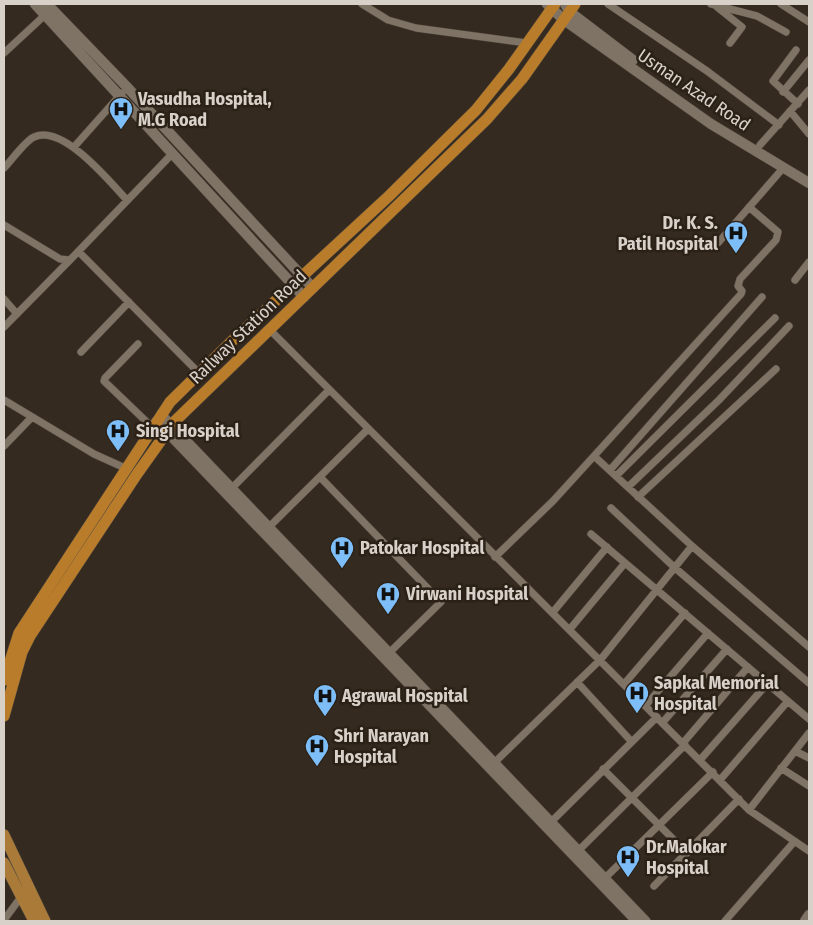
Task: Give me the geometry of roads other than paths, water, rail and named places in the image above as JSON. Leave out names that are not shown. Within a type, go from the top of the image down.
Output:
[{"type":"highway","name":"Railway Station Road","points":[[4,680],[19,633],[156,420],[199,373],[292,284],[382,202],[476,110],[527,43],[552,5]]},
{"type":"highway","name":"Railway Station Road","points":[[4,716],[12,654],[169,428],[487,119],[522,78],[569,10]]},
{"type":"main road","points":[[35,4],[47,7],[123,91],[313,288]]},
{"type":"main road","points":[[552,5],[569,10]]},
{"type":"main road","name":"Usman Azad Road","points":[[569,10],[713,117],[809,175]]},
{"type":"main road","name":"Usman Azad Road","points":[[569,10],[711,124],[809,183]]},
{"type":"main road","points":[[123,91],[173,153],[304,297]]},
{"type":"main road","points":[[4,835],[45,921]]},
{"type":"main road","points":[[4,864],[34,921]]},
{"type":"main road","points":[[805,921],[809,915]]},
{"type":"street","points":[[362,4],[388,20],[416,28],[527,43]]},
{"type":"street","points":[[608,4],[707,71],[779,125]]},
{"type":"street","points":[[781,4],[809,22]]},
{"type":"street","points":[[713,5],[757,16],[786,32]]},
{"type":"street","points":[[713,5],[742,27],[730,43]]},
{"type":"street","points":[[4,53],[47,7]]},
{"type":"street","points":[[796,50],[773,81],[798,104]]},
{"type":"street","points":[[783,92],[809,60]]},
{"type":"street","points":[[760,146],[809,90]]},
{"type":"street","points":[[74,147],[123,91]]},
{"type":"street","points":[[790,112],[809,134]]},
{"type":"street","points":[[4,168],[34,137],[59,139],[74,147],[128,200]]},
{"type":"street","points":[[4,327],[79,252],[173,153]]},
{"type":"street","points":[[718,243],[784,167]]},
{"type":"street","points":[[496,557],[553,501],[741,294],[742,291],[738,286],[740,279],[776,240],[778,232],[749,207]]},
{"type":"street","points":[[4,225],[60,258],[70,260]]},
{"type":"street","points":[[79,252],[199,373]]},
{"type":"street","points":[[795,280],[809,262]]},
{"type":"street","points":[[610,470],[762,297]]},
{"type":"street","points":[[4,300],[16,314]]},
{"type":"street","points":[[81,352],[129,302]]},
{"type":"street","points":[[616,476],[775,318]]},
{"type":"street","points":[[628,487],[719,400],[789,326]]},
{"type":"street","points":[[270,330],[368,430],[601,659],[749,810],[809,851]]},
{"type":"street","points":[[138,344],[104,381],[169,428],[232,488],[551,822],[576,853],[605,878],[646,921]]},
{"type":"street","points":[[638,497],[776,369]]},
{"type":"street","points":[[232,488],[329,390]]},
{"type":"street","points":[[4,400],[94,454],[125,468]]},
{"type":"street","points":[[4,446],[32,417]]},
{"type":"street","points":[[169,428],[576,853],[636,921]]},
{"type":"street","points":[[269,527],[368,430]]},
{"type":"street","points":[[594,456],[692,546],[809,647]]},
{"type":"street","points":[[320,477],[441,602],[389,653]]},
{"type":"street","points":[[611,508],[674,567],[809,684]]},
{"type":"street","points":[[591,534],[809,719]]},
{"type":"street","points":[[494,763],[601,659],[692,546]]},
{"type":"street","points":[[553,612],[607,547]]},
{"type":"street","points":[[570,629],[625,562]]},
{"type":"street","points":[[624,683],[685,613]]},
{"type":"street","points":[[646,705],[708,633]]},
{"type":"street","points":[[663,722],[727,649]]},
{"type":"street","points":[[576,853],[684,744],[748,667]]},
{"type":"street","points":[[577,682],[631,742]]},
{"type":"street","points":[[700,760],[767,684]]},
{"type":"street","points":[[720,780],[788,701]]},
{"type":"street","points":[[551,822],[657,716]]},
{"type":"street","points":[[749,810],[809,733]]},
{"type":"street","points":[[795,750],[809,758]]},
{"type":"street","points":[[781,768],[809,786]]},
{"type":"street","points":[[603,769],[687,852]]},
{"type":"street","points":[[605,878],[712,772]]},
{"type":"street","points":[[654,886],[739,799]]},
{"type":"street","points":[[725,921],[794,842]]},
{"type":"street","points":[[4,920],[21,896]]},
{"type":"place","name":"Vasudha Hospital, M.G Road","points":[[121,130]]},
{"type":"place","name":"Dr. K. S. Patil Hospital","points":[[736,254]]},
{"type":"place","name":"Singi Hospital","points":[[118,452]]},
{"type":"place","name":"Patokar Hospital","points":[[342,569]]},
{"type":"place","name":"Virwani Hospital","points":[[388,615]]},
{"type":"place","name":"Sapkal Memorial Hospital","points":[[637,714]]},
{"type":"place","name":"Agrawal Hospital","points":[[325,717]]},
{"type":"place","name":"Shri Narayan Hospital","points":[[317,767]]},
{"type":"place","name":"Dr.Malokar Hospital","points":[[628,878]]}]
